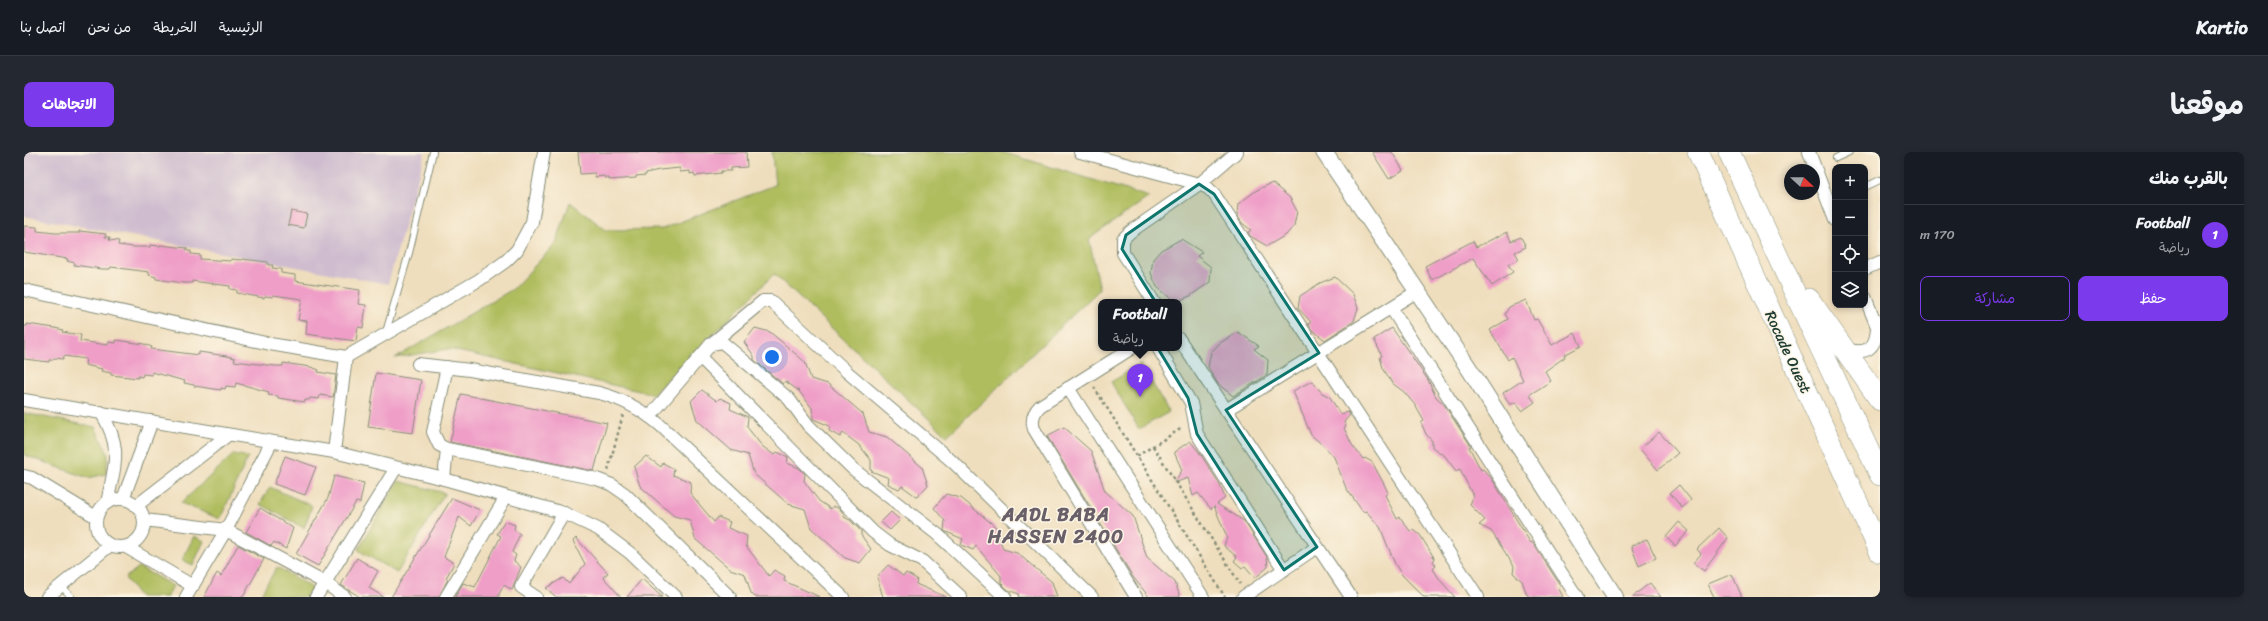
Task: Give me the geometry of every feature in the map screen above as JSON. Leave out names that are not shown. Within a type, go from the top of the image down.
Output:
[{"type":"highway","name":"Rocade Ouest","points":[[1698,152],[1880,552]]},
{"type":"highway","points":[[1729,152],[1880,475]]},
{"type":"highway","points":[[1772,242],[1801,288],[1846,349],[1880,400]]},
{"type":"street","points":[[24,290],[270,344],[346,358],[386,333],[479,280],[506,261],[517,250],[532,222],[544,152]]},
{"type":"street","points":[[1080,152],[1199,184],[1208,188],[1214,194],[1478,597]]},
{"type":"street","points":[[1152,299],[1122,254],[1123,239],[1130,232],[1199,184],[1237,152]]},
{"type":"street","points":[[1324,152],[1416,292],[1470,370],[1615,597]]},
{"type":"street","points":[[1808,152],[1832,212]]},
{"type":"street","points":[[1868,268],[1880,262]]},
{"type":"street","points":[[1226,410],[1416,292]]},
{"type":"street","points":[[650,416],[711,344],[763,301],[771,301],[846,371],[954,462],[1092,597]]},
{"type":"street","points":[[1846,349],[1857,353],[1869,349],[1876,340],[1878,331],[1868,305]]},
{"type":"street","points":[[1392,308],[1577,597]]},
{"type":"street","points":[[711,344],[718,341],[726,344],[789,399],[808,425],[853,469],[937,534],[1005,597]]},
{"type":"street","points":[[1182,344],[1350,597]]},
{"type":"street","points":[[1127,351],[1036,410],[1032,418],[1034,429],[1136,597]]},
{"type":"street","points":[[1160,351],[1188,398],[1192,409],[1193,422],[1197,434],[1284,570]]},
{"type":"street","points":[[700,357],[876,535],[890,545],[922,561],[962,597]]},
{"type":"street","points":[[334,452],[346,358]]},
{"type":"street","points":[[418,364],[447,367],[599,393],[626,402],[650,416],[843,597]]},
{"type":"street","points":[[447,367],[433,432],[439,445],[447,449],[605,482],[625,494],[730,597]]},
{"type":"street","points":[[1068,388],[1203,597]]},
{"type":"street","points":[[24,400],[334,452],[444,479],[564,513],[598,529],[624,549],[676,597]]},
{"type":"street","points":[[101,412],[112,431],[116,457],[106,503]]},
{"type":"street","points":[[123,499],[152,421]]},
{"type":"street","points":[[136,506],[228,435]]},
{"type":"street","points":[[186,597],[226,530],[271,442]]},
{"type":"street","points":[[444,479],[447,449]]},
{"type":"street","points":[[316,597],[396,468]]},
{"type":"street","points":[[24,476],[32,478],[96,518]]},
{"type":"street","points":[[446,597],[506,497]]},
{"type":"street","points":[[109,546],[98,534],[95,526],[96,518],[99,510],[106,503],[123,499],[136,506],[144,520],[140,537],[126,547]]},
{"type":"street","points":[[536,597],[521,587],[564,513]]},
{"type":"street","points":[[144,520],[226,530],[325,583],[345,597]]},
{"type":"street","points":[[47,597],[109,546],[126,547],[193,586]]},
{"type":"street","points":[[1245,596],[1317,547]]},
{"type":"lane","points":[[386,333],[409,253],[433,152]]},
{"type":"lane","points":[[1836,158],[1849,152]]},
{"type":"lane","points":[[1868,186],[1880,180]]},
{"type":"lane","points":[[61,585],[71,597]]},
{"type":"path","points":[[1087,376],[1225,597]]},
{"type":"path","points":[[605,482],[626,402]]},
{"type":"path","points":[[1137,456],[1193,422]]},
{"type":"path","points":[[1153,446],[1245,596]]},
{"type":"highlighted area","points":[[1199,184],[1214,194],[1319,353],[1226,410],[1317,547],[1284,570],[1197,434],[1188,398],[1151,337],[1170,325],[1122,249],[1126,235]]},
{"type":"shaded area","points":[[24,152],[425,152],[388,284],[24,216]]},
{"type":"green space","points":[[772,152],[1002,152],[1149,197],[1089,239],[1100,289],[947,436],[774,274],[653,394],[448,349],[395,358],[513,289],[556,243],[570,202],[606,230],[662,229],[775,185]]},
{"type":"green space","points":[[1141,364],[1169,412],[1139,429],[1111,382]]},
{"type":"green space","points":[[24,413],[95,427],[108,454],[106,474],[88,478],[24,455]]},
{"type":"green space","points":[[234,454],[248,457],[220,519],[181,503]]},
{"type":"green space","points":[[398,481],[445,493],[397,573],[358,550]]},
{"type":"green space","points":[[270,487],[312,506],[304,528],[260,504]]},
{"type":"green space","points":[[194,536],[204,541],[193,565],[182,560]]},
{"type":"green space","points":[[139,567],[173,586],[167,597],[140,597],[125,578]]},
{"type":"green space","points":[[277,567],[312,588],[306,597],[259,597]]},
{"type":"building","points":[[578,152],[746,152],[747,167],[731,168],[731,171],[721,171],[721,173],[695,176],[694,173],[690,174],[690,171],[680,172],[680,168],[659,170],[646,173],[646,175],[636,176],[636,178],[609,180],[609,178],[605,178],[604,176],[595,177],[595,173],[580,174]]},
{"type":"building","points":[[1372,152],[1392,152],[1403,170],[1389,179]]},
{"type":"building","points":[[1272,183],[1290,198],[1297,211],[1294,226],[1286,235],[1267,246],[1250,236],[1248,232],[1251,230],[1242,223],[1237,215],[1238,204],[1257,190]]},
{"type":"building","points":[[291,211],[307,214],[304,228],[288,225]]},
{"type":"building","points":[[24,226],[37,227],[37,231],[55,233],[79,233],[79,231],[106,234],[105,237],[110,237],[109,240],[119,241],[118,245],[150,247],[150,245],[160,245],[187,248],[187,251],[191,251],[191,254],[200,255],[200,259],[231,261],[231,259],[242,259],[268,262],[268,265],[273,265],[272,268],[281,269],[281,273],[295,275],[295,281],[360,290],[358,304],[366,305],[363,328],[358,327],[356,341],[306,334],[307,321],[298,320],[302,299],[273,295],[273,297],[265,296],[264,298],[237,293],[237,290],[230,289],[230,286],[192,281],[192,283],[183,283],[156,279],[156,277],[149,275],[149,272],[111,267],[110,269],[102,269],[74,265],[75,263],[67,261],[68,259],[24,252]]},
{"type":"building","points":[[1507,232],[1511,241],[1521,237],[1526,247],[1515,252],[1519,259],[1508,264],[1513,272],[1492,286],[1473,258],[1432,280],[1425,266],[1473,241],[1476,247]]},
{"type":"building","points":[[1181,239],[1202,252],[1197,256],[1211,267],[1210,282],[1190,296],[1182,299],[1171,299],[1157,287],[1151,273],[1153,259],[1161,250]]},
{"type":"building","points":[[1335,277],[1353,294],[1358,308],[1354,321],[1325,340],[1312,330],[1308,324],[1311,322],[1298,308],[1300,296],[1320,283]]},
{"type":"building","points":[[1526,300],[1534,320],[1537,319],[1552,345],[1575,333],[1581,346],[1564,355],[1565,357],[1545,371],[1551,381],[1529,395],[1535,402],[1522,411],[1515,402],[1510,405],[1503,393],[1523,380],[1512,357],[1508,360],[1490,330],[1508,319],[1505,314],[1509,307]]},
{"type":"building","points":[[27,324],[55,328],[63,330],[62,332],[81,335],[80,341],[108,345],[108,342],[116,343],[116,340],[144,344],[152,347],[151,349],[199,355],[199,352],[227,356],[235,358],[234,361],[275,366],[283,366],[283,363],[311,367],[319,370],[318,372],[336,375],[333,397],[320,395],[319,399],[310,398],[309,400],[305,400],[305,402],[278,398],[278,396],[268,395],[269,392],[236,383],[235,387],[226,386],[225,389],[221,388],[221,390],[194,386],[184,383],[185,381],[152,372],[152,375],[143,374],[142,377],[138,376],[138,378],[111,375],[111,373],[101,371],[102,369],[85,365],[86,359],[64,356],[63,359],[54,358],[53,360],[49,360],[49,362],[24,359],[24,326],[27,326]]},
{"type":"building","points":[[755,328],[770,332],[805,362],[811,379],[828,384],[863,414],[869,432],[887,437],[922,467],[928,485],[917,497],[902,486],[899,489],[888,484],[889,478],[871,471],[871,460],[859,445],[843,433],[840,437],[829,431],[830,426],[813,419],[812,408],[799,391],[785,381],[783,384],[754,360],[754,356],[744,342]]},
{"type":"building","points":[[1392,328],[1428,380],[1436,397],[1443,403],[1471,446],[1469,447],[1481,470],[1483,469],[1492,479],[1530,542],[1533,543],[1560,585],[1559,589],[1563,597],[1531,597],[1527,595],[1522,581],[1513,573],[1514,566],[1491,531],[1479,525],[1485,520],[1470,505],[1473,496],[1460,469],[1456,471],[1445,456],[1432,447],[1432,441],[1426,434],[1421,423],[1424,421],[1415,405],[1404,392],[1392,383],[1383,368],[1380,357],[1382,356],[1374,339]]},
{"type":"building","points":[[1238,332],[1259,346],[1254,349],[1268,360],[1267,375],[1233,396],[1218,384],[1208,367],[1211,352],[1220,343]]},
{"type":"building","points":[[376,373],[421,380],[413,433],[368,427]]},
{"type":"building","points":[[1312,381],[1322,393],[1330,397],[1340,414],[1348,412],[1350,415],[1344,422],[1346,426],[1344,428],[1352,445],[1363,459],[1365,458],[1372,462],[1385,486],[1388,493],[1385,495],[1397,519],[1400,517],[1410,531],[1414,530],[1420,535],[1435,559],[1433,561],[1436,566],[1433,569],[1440,580],[1455,597],[1424,597],[1402,575],[1395,564],[1380,527],[1366,511],[1363,512],[1346,488],[1334,457],[1311,435],[1293,391]]},
{"type":"building","points":[[702,390],[717,401],[720,398],[731,403],[730,409],[748,417],[747,427],[762,446],[774,455],[777,452],[788,457],[787,463],[799,468],[805,474],[804,481],[819,501],[831,509],[833,506],[840,509],[844,514],[844,517],[850,520],[861,531],[861,535],[871,549],[860,563],[845,558],[811,528],[805,509],[788,504],[754,474],[748,455],[731,450],[697,420],[691,401]]},
{"type":"building","points":[[461,394],[607,423],[594,471],[450,442]]},
{"type":"building","points":[[1064,427],[1091,451],[1105,491],[1133,516],[1147,558],[1175,582],[1180,597],[1149,597],[1133,577],[1047,436]]},
{"type":"building","points":[[1659,432],[1678,453],[1658,470],[1640,449]]},
{"type":"building","points":[[1190,441],[1219,483],[1225,498],[1217,504],[1244,521],[1267,557],[1268,567],[1255,578],[1245,566],[1242,568],[1234,561],[1237,557],[1224,546],[1227,537],[1214,506],[1211,509],[1198,493],[1193,496],[1188,478],[1174,483],[1182,470],[1174,452]]},
{"type":"building","points":[[285,456],[316,467],[305,495],[274,484]]},
{"type":"building","points":[[646,456],[661,467],[663,463],[674,469],[673,475],[691,482],[690,493],[714,522],[718,517],[730,522],[728,528],[747,536],[746,546],[769,576],[774,570],[785,576],[784,581],[820,597],[755,597],[751,593],[745,574],[730,569],[695,539],[690,520],[674,516],[640,486],[634,467]]},
{"type":"building","points":[[334,476],[364,483],[360,503],[356,502],[318,566],[296,554],[328,498]]},
{"type":"building","points":[[1679,485],[1691,500],[1682,508],[1670,493]]},
{"type":"building","points":[[946,494],[961,498],[996,527],[1003,549],[1017,553],[1052,582],[1057,597],[1018,597],[1019,594],[1008,590],[1001,583],[1001,576],[976,546],[973,550],[961,545],[963,539],[944,531],[945,521],[934,508]]},
{"type":"building","points":[[452,498],[480,510],[471,526],[459,517],[444,557],[454,563],[446,578],[448,579],[439,597],[391,597]]},
{"type":"building","points":[[260,508],[293,528],[286,549],[274,542],[271,546],[246,532]]},
{"type":"building","points":[[891,512],[900,520],[890,530],[881,522]]},
{"type":"building","points":[[505,521],[515,525],[514,530],[520,534],[512,552],[516,555],[514,561],[521,567],[512,590],[504,585],[499,597],[455,597],[463,583],[475,587],[501,536],[497,534]]},
{"type":"building","points":[[1679,522],[1689,531],[1675,546],[1666,537]]},
{"type":"building","points":[[1719,528],[1728,538],[1704,571],[1693,563],[1701,554],[1697,549]]},
{"type":"building","points":[[576,538],[608,573],[603,577],[621,597],[556,597],[546,588],[563,578],[569,584],[585,564],[573,541]]},
{"type":"building","points":[[1647,539],[1656,558],[1639,566],[1631,546]]},
{"type":"building","points":[[238,545],[264,559],[243,597],[204,597],[217,573],[221,576]]},
{"type":"building","points":[[357,558],[378,571],[369,588],[384,597],[360,597],[341,585]]},
{"type":"building","points":[[888,565],[903,576],[906,573],[917,579],[916,584],[946,597],[883,597],[877,577]]},
{"type":"building","points":[[1732,574],[1742,597],[1714,597],[1708,584]]},
{"type":"building","points":[[642,579],[662,597],[627,597]]},
{"type":"building","points":[[1650,583],[1661,597],[1632,597]]},
{"type":"place","name":"Football","points":[[1140,397]]},
{"type":"district","name":"AADL BABA HASSEN 2400","points":[[1056,525]]}]
